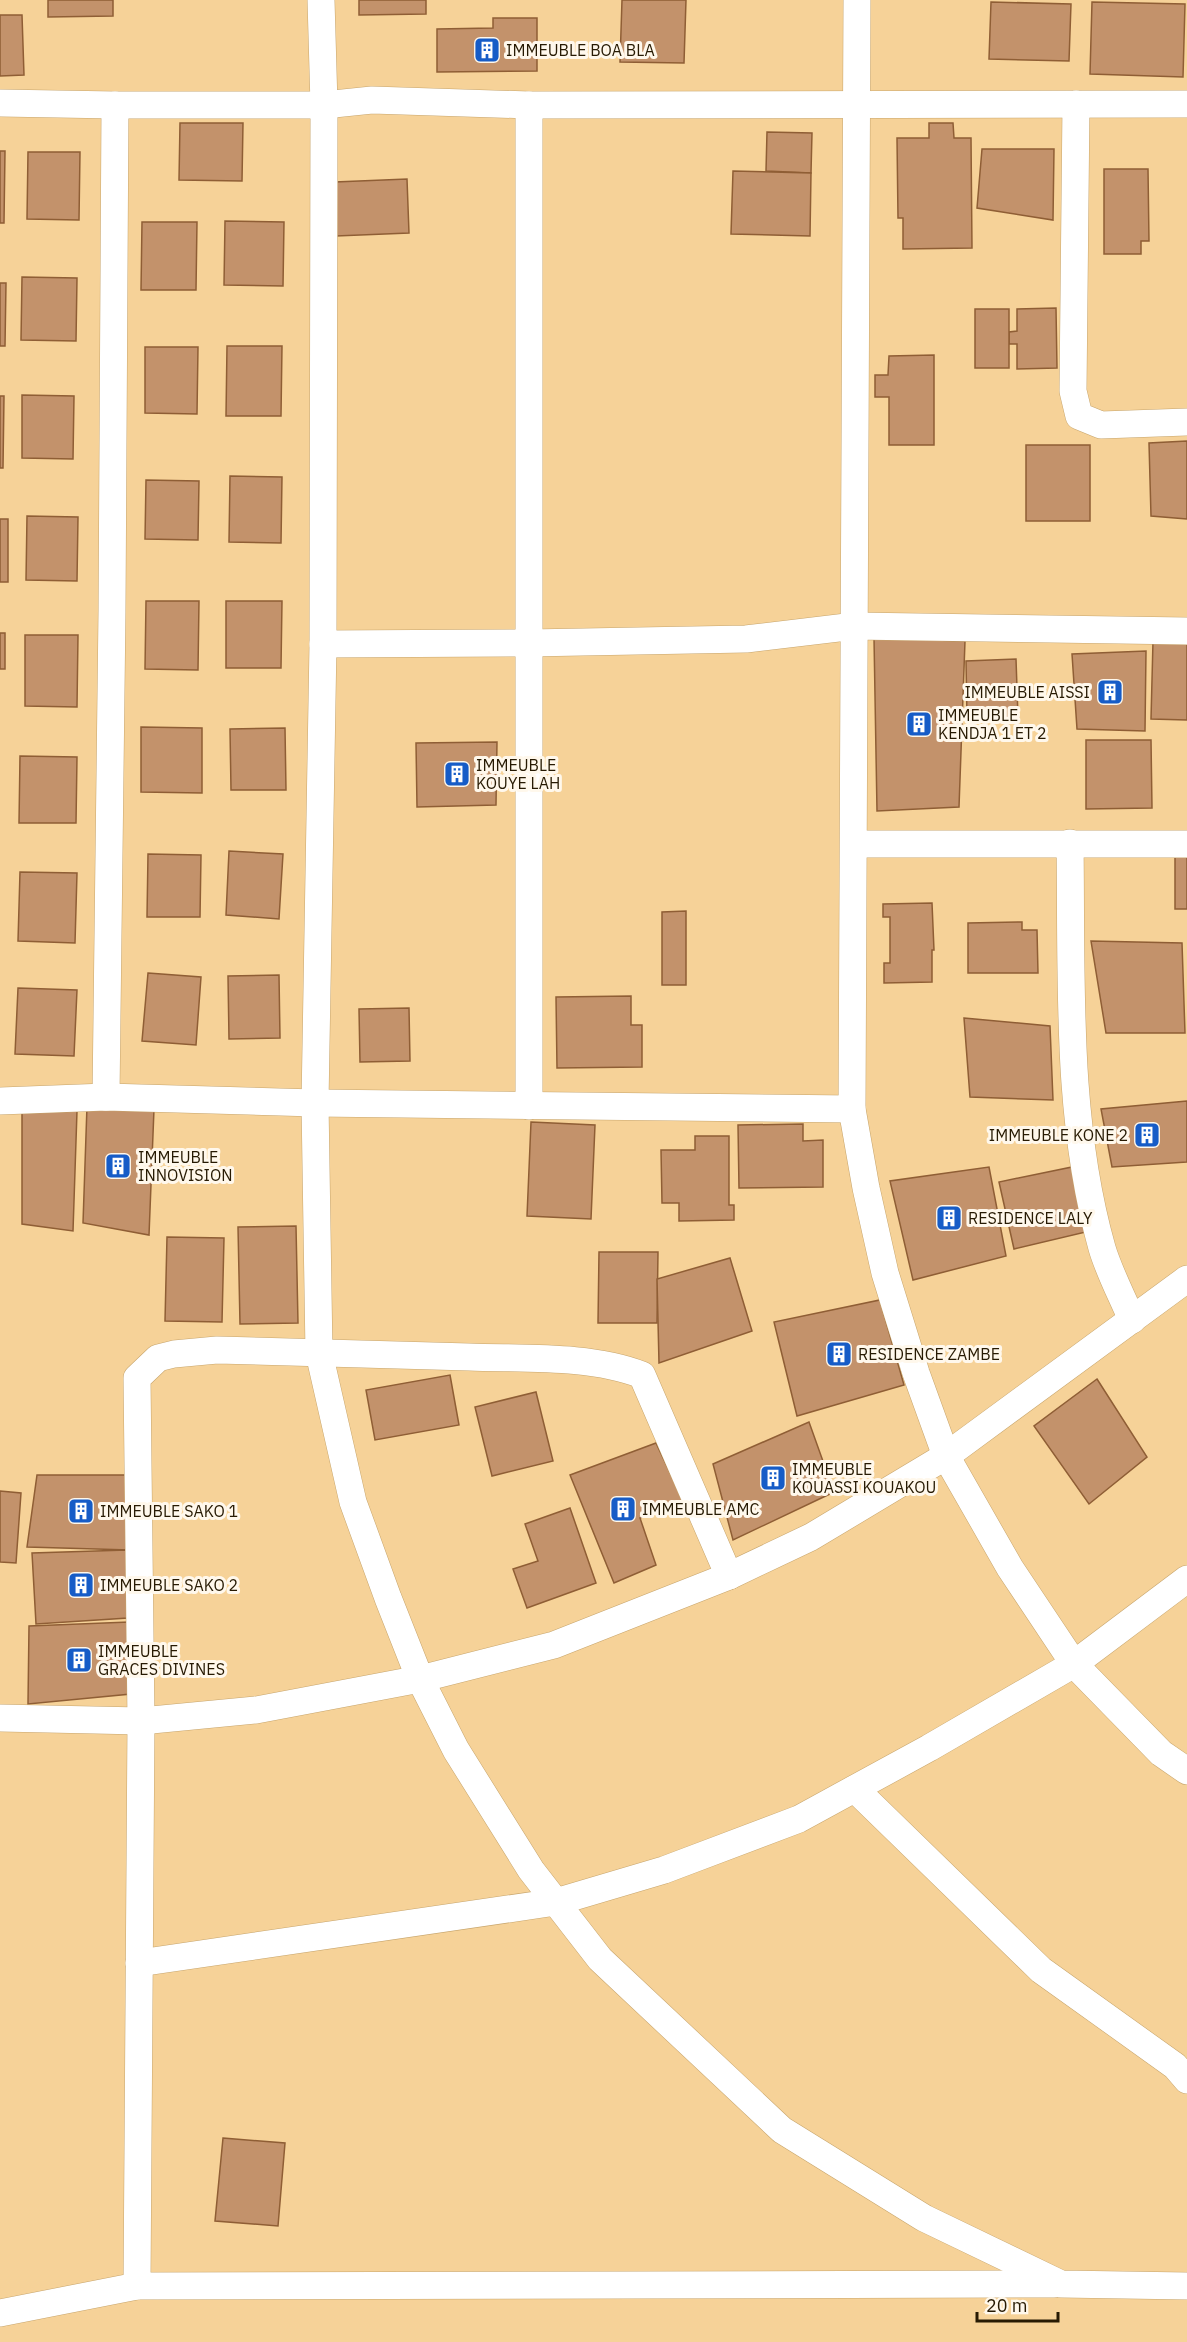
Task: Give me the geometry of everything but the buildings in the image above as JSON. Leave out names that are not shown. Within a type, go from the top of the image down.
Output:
[{"type":"street","points":[[321,0],[324,105],[323,644],[315,1103],[318,1353],[353,1502],[420,1679],[456,1750],[531,1870],[600,1959],[782,2130],[924,2218],[1061,2284]]},
{"type":"street","points":[[857,0],[855,844],[852,1109],[866,1188],[885,1274],[916,1373],[946,1456],[1010,1568],[1074,1664],[1161,1753],[1187,1770]]},
{"type":"street","points":[[0,103],[324,105],[372,100],[530,105],[1187,104]]},
{"type":"street","points":[[1076,104],[1073,391],[1079,416],[1101,425],[1187,422]]},
{"type":"street","points":[[106,1097],[115,105]]},
{"type":"street","points":[[529,1106],[530,105]]},
{"type":"street","points":[[323,644],[529,644],[746,639],[855,626],[1187,631]]},
{"type":"street","points":[[1070,843],[1072,1025],[1080,1142],[1102,1249],[1132,1320]]},
{"type":"street","points":[[855,844],[1187,844]]},
{"type":"street","points":[[0,1101],[106,1097],[315,1103],[852,1109]]},
{"type":"street","points":[[0,1718],[141,1720],[256,1710],[420,1679],[554,1645],[729,1576],[811,1537],[946,1456],[1187,1279]]},
{"type":"street","points":[[137,2286],[141,1720],[137,1378],[158,1358],[174,1354],[217,1350],[571,1361],[618,1366],[642,1375],[729,1576]]},
{"type":"street","points":[[139,1963],[556,1902],[664,1870],[799,1819],[855,1789],[1074,1664],[1187,1579]]},
{"type":"street","points":[[855,1789],[1041,1970],[1175,2066],[1187,2080]]},
{"type":"street","points":[[0,2313],[137,2286],[1061,2284],[1187,2286]]},
{"type":"place","name":"IMMEUBLE BOA BLA","points":[[487,50]]},
{"type":"place","name":"IMMEUBLE AISSI","points":[[1110,692]]},
{"type":"place","name":"IMMEUBLE KENDJA 1 ET 2","points":[[919,724]]},
{"type":"place","name":"IMMEUBLE KOUYE LAH","points":[[457,774]]},
{"type":"place","name":"IMMEUBLE KONE 2","points":[[1147,1135]]},
{"type":"place","name":"IMMEUBLE INNOVISION","points":[[118,1166]]},
{"type":"place","name":"RESIDENCE LALY","points":[[949,1218]]},
{"type":"place","name":"RESIDENCE ZAMBE","points":[[839,1354]]},
{"type":"place","name":"IMMEUBLE KOUASSI KOUAKOU","points":[[773,1478]]},
{"type":"place","name":"IMMEUBLE AMC","points":[[623,1509]]},
{"type":"place","name":"IMMEUBLE SAKO 1","points":[[81,1511]]},
{"type":"place","name":"IMMEUBLE SAKO 2","points":[[81,1585]]},
{"type":"place","name":"IMMEUBLE GRACES DIVINES","points":[[79,1660]]}]
